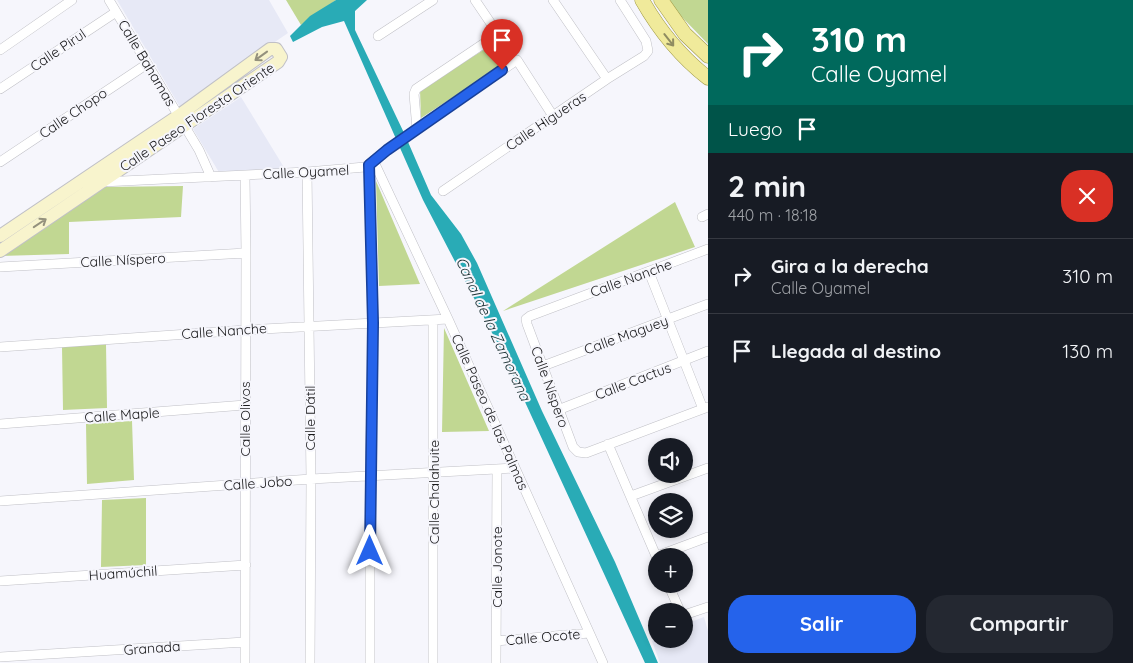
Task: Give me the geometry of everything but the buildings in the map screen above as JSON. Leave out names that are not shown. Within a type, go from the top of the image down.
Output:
[{"type":"main road","points":[[642,0],[676,49],[708,78]]},
{"type":"main road","points":[[661,0],[685,34],[708,56]]},
{"type":"street","points":[[0,50],[72,0]]},
{"type":"street","name":"Calle Bahamas","points":[[109,0],[181,121]]},
{"type":"street","points":[[378,36],[433,0]]},
{"type":"street","points":[[417,129],[414,94],[416,89],[498,34],[476,0]]},
{"type":"street","points":[[553,0],[606,79]]},
{"type":"street","name":"Calle Higueras","points":[[443,191],[606,79],[644,56],[648,51],[646,40],[620,0]]},
{"type":"street","name":"Calle Pirul","points":[[0,89],[116,12]]},
{"type":"street","name":"Calle Paseo Floresta Oriente","points":[[0,251],[97,178],[181,121],[278,62],[281,56],[276,49],[270,49],[181,121]]},
{"type":"street","name":"Calle Oyamel","points":[[97,178],[245,176],[359,169],[372,163],[417,129],[517,60],[554,116]]},
{"type":"street","name":"Calle Chopo","points":[[0,162],[147,64]]},
{"type":"street","points":[[181,121],[199,150],[211,177]]},
{"type":"street","points":[[370,663],[370,476],[373,323],[372,163]]},
{"type":"street","name":"Calle Paseo de las Palmas","points":[[372,163],[448,319],[602,663]]},
{"type":"street","name":"Calle Dátil","points":[[308,172],[310,663]]},
{"type":"street","name":"Calle Olivos","points":[[245,176],[245,663]]},
{"type":"street","name":"Calle Paseo Floresta Oriente","points":[[0,236],[97,178]]},
{"type":"street","name":"Calle Nanche","points":[[526,319],[708,250]]},
{"type":"street","name":"Calle Níspero","points":[[0,267],[246,253]]},
{"type":"street","points":[[649,272],[684,361],[706,408],[608,444],[653,548]]},
{"type":"street","name":"Calle Maguey","points":[[543,366],[708,304]]},
{"type":"street","name":"Calle Nanche","points":[[0,348],[246,330],[448,319]]},
{"type":"street","name":"Calle Níspero","points":[[526,319],[526,324],[573,447],[578,452],[586,453],[608,444]]},
{"type":"street","name":"Calle Chalahuite","points":[[433,320],[433,663]]},
{"type":"street","name":"Calle Cactus","points":[[558,410],[708,351]]},
{"type":"street","name":"Calle Maple","points":[[0,424],[245,406]]},
{"type":"street","name":"Calle Jobo","points":[[0,501],[310,479],[434,474],[515,468]]},
{"type":"street","points":[[631,496],[708,468]]},
{"type":"street","name":"Calle Jonote","points":[[496,663],[497,470]]},
{"type":"street","points":[[678,548],[708,537]]},
{"type":"street","name":"Huamúchil","points":[[0,581],[246,566]]},
{"type":"street","points":[[693,612],[708,607]]},
{"type":"street","name":"Calle Ocote","points":[[496,641],[589,633]]},
{"type":"street","name":"Granada","points":[[0,657],[245,642]]},
{"type":"shaded area","points":[[117,0],[269,0],[288,33],[180,107]]},
{"type":"shaded area","points":[[241,97],[285,169],[220,174],[193,129]]},
{"type":"shaded area","points":[[704,617],[708,631],[708,663],[660,663],[655,648],[693,648],[693,621]]},
{"type":"green space","points":[[286,0],[336,0],[301,25]]},
{"type":"green space","points":[[670,0],[708,0],[708,44],[676,11]]},
{"type":"green space","points":[[496,42],[510,60],[421,118],[420,90]]},
{"type":"green space","points":[[376,181],[420,284],[379,286]]},
{"type":"green space","points":[[183,186],[181,217],[69,222],[69,254],[0,256],[101,187]]},
{"type":"green space","points":[[675,202],[695,247],[503,311]]},
{"type":"green space","points":[[444,328],[489,431],[442,432]]},
{"type":"green space","points":[[106,344],[107,408],[63,410],[62,347]]},
{"type":"green space","points":[[132,421],[134,480],[87,484],[86,424]]},
{"type":"green space","points":[[146,498],[146,565],[101,567],[102,500]]},
{"type":"water","name":"Canal de la Zamorana","points":[[336,0],[367,0],[355,11],[355,30],[431,195],[461,234],[477,263],[542,411],[615,562],[648,640],[648,648],[652,648],[658,663],[645,663],[503,354],[423,200],[344,21],[322,27],[293,42],[290,36],[310,16]]},
{"type":"route","points":[[370,551],[373,323],[369,165],[387,150],[502,70]]}]
